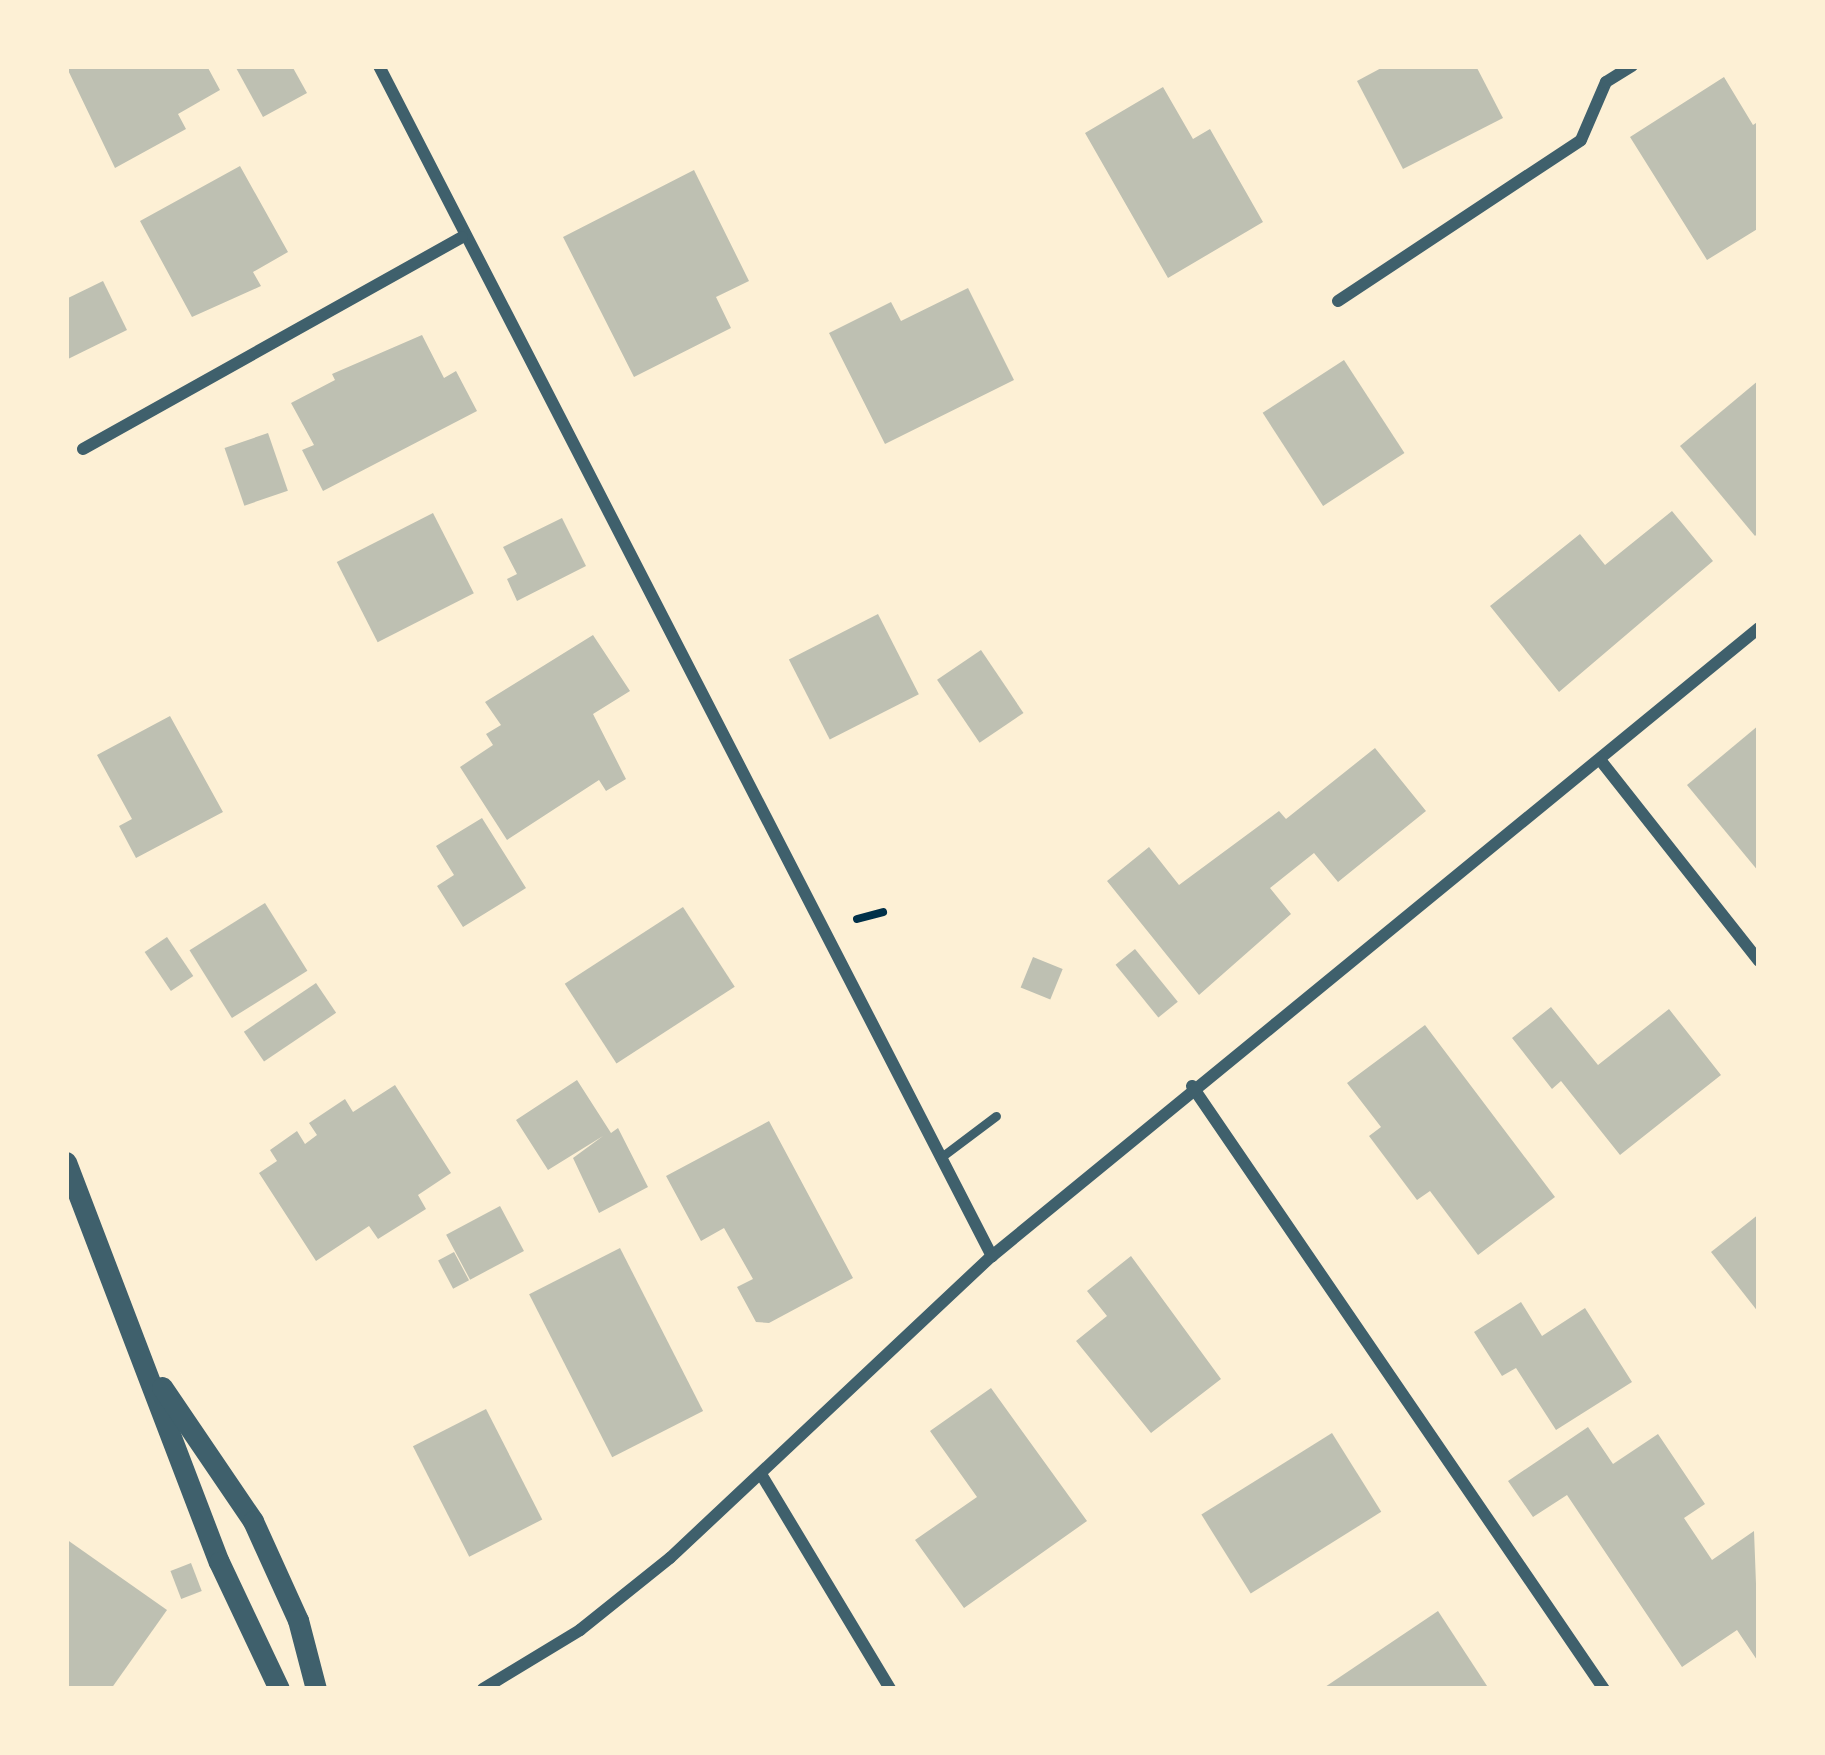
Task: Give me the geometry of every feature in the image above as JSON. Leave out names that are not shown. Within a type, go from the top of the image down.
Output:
[{"type":"street","points":[[379,66],[462,237],[992,1256]]},
{"type":"street","points":[[1338,302],[1581,140],[1606,82],[1632,66]]},
{"type":"street","points":[[83,449],[462,237]]},
{"type":"street","points":[[482,1689],[580,1630],[761,1474],[992,1256],[1192,1086],[1759,628]]},
{"type":"street","points":[[1600,761],[1759,961]]},
{"type":"street","points":[[1192,1086],[1604,1689]]},
{"type":"street","points":[[66,1162],[154,1377],[219,1562],[279,1689]]},
{"type":"street","points":[[154,1377],[253,1521],[298,1620],[316,1689]]},
{"type":"street","points":[[761,1474],[890,1689]]},
{"type":"lane","points":[[940,1158],[996,1116]]},
{"type":"building","points":[[66,66],[207,66],[220,90],[178,114],[186,129],[115,168]]},
{"type":"building","points":[[235,66],[292,66],[307,93],[263,117]]},
{"type":"building","points":[[1385,66],[1476,66],[1503,118],[1403,169],[1357,81]]},
{"type":"building","points":[[1724,77],[1753,125],[1759,121],[1759,228],[1707,260],[1630,137]]},
{"type":"building","points":[[1163,87],[1193,139],[1210,129],[1263,222],[1168,278],[1085,133]]},
{"type":"building","points":[[240,166],[288,252],[253,272],[261,286],[192,317],[140,221]]},
{"type":"building","points":[[694,170],[749,281],[716,297],[731,328],[634,377],[563,237]]},
{"type":"building","points":[[103,281],[127,330],[66,360],[66,299]]},
{"type":"building","points":[[968,288],[1014,380],[885,444],[829,333],[891,302],[901,321]]},
{"type":"building","points":[[422,335],[444,378],[456,371],[477,411],[323,491],[302,450],[314,445],[291,403],[335,380],[332,374]]},
{"type":"building","points":[[1344,360],[1404,453],[1323,506],[1263,413]]},
{"type":"building","points":[[1759,380],[1759,532],[1755,536],[1680,446]]},
{"type":"building","points":[[268,433],[288,491],[244,506],[225,448]]},
{"type":"building","points":[[1672,511],[1713,561],[1559,692],[1490,606],[1580,534],[1605,565]]},
{"type":"building","points":[[433,513],[474,593],[378,642],[337,562]]},
{"type":"building","points":[[562,518],[586,566],[517,601],[507,579],[517,574],[503,547]]},
{"type":"building","points":[[878,614],[919,694],[830,740],[789,659]]},
{"type":"building","points":[[593,635],[630,691],[593,714],[626,779],[606,791],[599,780],[507,840],[460,767],[493,745],[486,734],[501,725],[485,702]]},
{"type":"building","points":[[981,650],[1023,713],[980,743],[937,680]]},
{"type":"building","points":[[170,716],[223,812],[136,858],[119,826],[132,819],[97,755]]},
{"type":"building","points":[[1759,725],[1759,872],[1687,785]]},
{"type":"building","points":[[1375,748],[1426,811],[1338,882],[1314,853],[1270,888],[1291,914],[1199,995],[1107,881],[1149,847],[1179,885],[1279,811],[1286,819]]},
{"type":"building","points":[[482,818],[526,888],[463,927],[437,886],[454,875],[436,846]]},
{"type":"building","points":[[265,903],[307,971],[232,1018],[190,950]]},
{"type":"building","points":[[683,907],[735,987],[616,1063],[565,984]]},
{"type":"building","points":[[167,937],[193,976],[171,991],[145,952]]},
{"type":"building","points":[[1135,949],[1178,1002],[1158,1018],[1116,965]]},
{"type":"building","points":[[1033,957],[1063,969],[1050,1000],[1021,988]]},
{"type":"building","points":[[316,983],[336,1013],[264,1061],[244,1032]]},
{"type":"building","points":[[1551,1007],[1598,1065],[1669,1009],[1721,1075],[1620,1155],[1561,1081],[1552,1089],[1512,1038]]},
{"type":"building","points":[[1425,1025],[1555,1197],[1478,1255],[1430,1191],[1417,1200],[1369,1136],[1381,1127],[1347,1083]]},
{"type":"building","points":[[577,1080],[611,1133],[618,1128],[648,1187],[599,1213],[573,1158],[603,1136],[548,1170],[516,1120]]},
{"type":"building","points":[[395,1085],[451,1173],[418,1195],[426,1209],[378,1239],[369,1226],[316,1261],[259,1173],[277,1161],[270,1150],[297,1131],[305,1144],[317,1135],[309,1123],[345,1099],[353,1112]]},
{"type":"building","points":[[769,1121],[853,1278],[769,1323],[756,1322],[737,1287],[753,1279],[724,1228],[701,1241],[666,1176]]},
{"type":"building","points":[[500,1206],[524,1251],[470,1280],[446,1235]]},
{"type":"building","points":[[1759,1214],[1759,1313],[1711,1252]]},
{"type":"building","points":[[620,1248],[703,1411],[612,1457],[529,1294]]},
{"type":"building","points":[[454,1252],[469,1280],[453,1289],[438,1260]]},
{"type":"building","points":[[1131,1256],[1221,1379],[1151,1433],[1076,1341],[1107,1316],[1087,1291]]},
{"type":"building","points":[[1521,1302],[1542,1336],[1585,1308],[1632,1382],[1556,1430],[1516,1368],[1502,1376],[1474,1332]]},
{"type":"building","points":[[991,1388],[1087,1521],[964,1608],[915,1540],[977,1497],[930,1431]]},
{"type":"building","points":[[486,1409],[542,1519],[469,1557],[413,1446]]},
{"type":"building","points":[[1588,1427],[1613,1464],[1658,1434],[1705,1504],[1684,1518],[1712,1560],[1754,1531],[1759,1663],[1737,1630],[1682,1667],[1567,1495],[1533,1517],[1508,1481]]},
{"type":"building","points":[[1332,1433],[1381,1512],[1251,1593],[1201,1515]]},
{"type":"building","points":[[66,1539],[167,1610],[111,1689],[66,1689]]},
{"type":"building","points":[[191,1563],[202,1591],[181,1599],[170,1571]]},
{"type":"building","points":[[1438,1611],[1489,1689],[1322,1689]]}]
